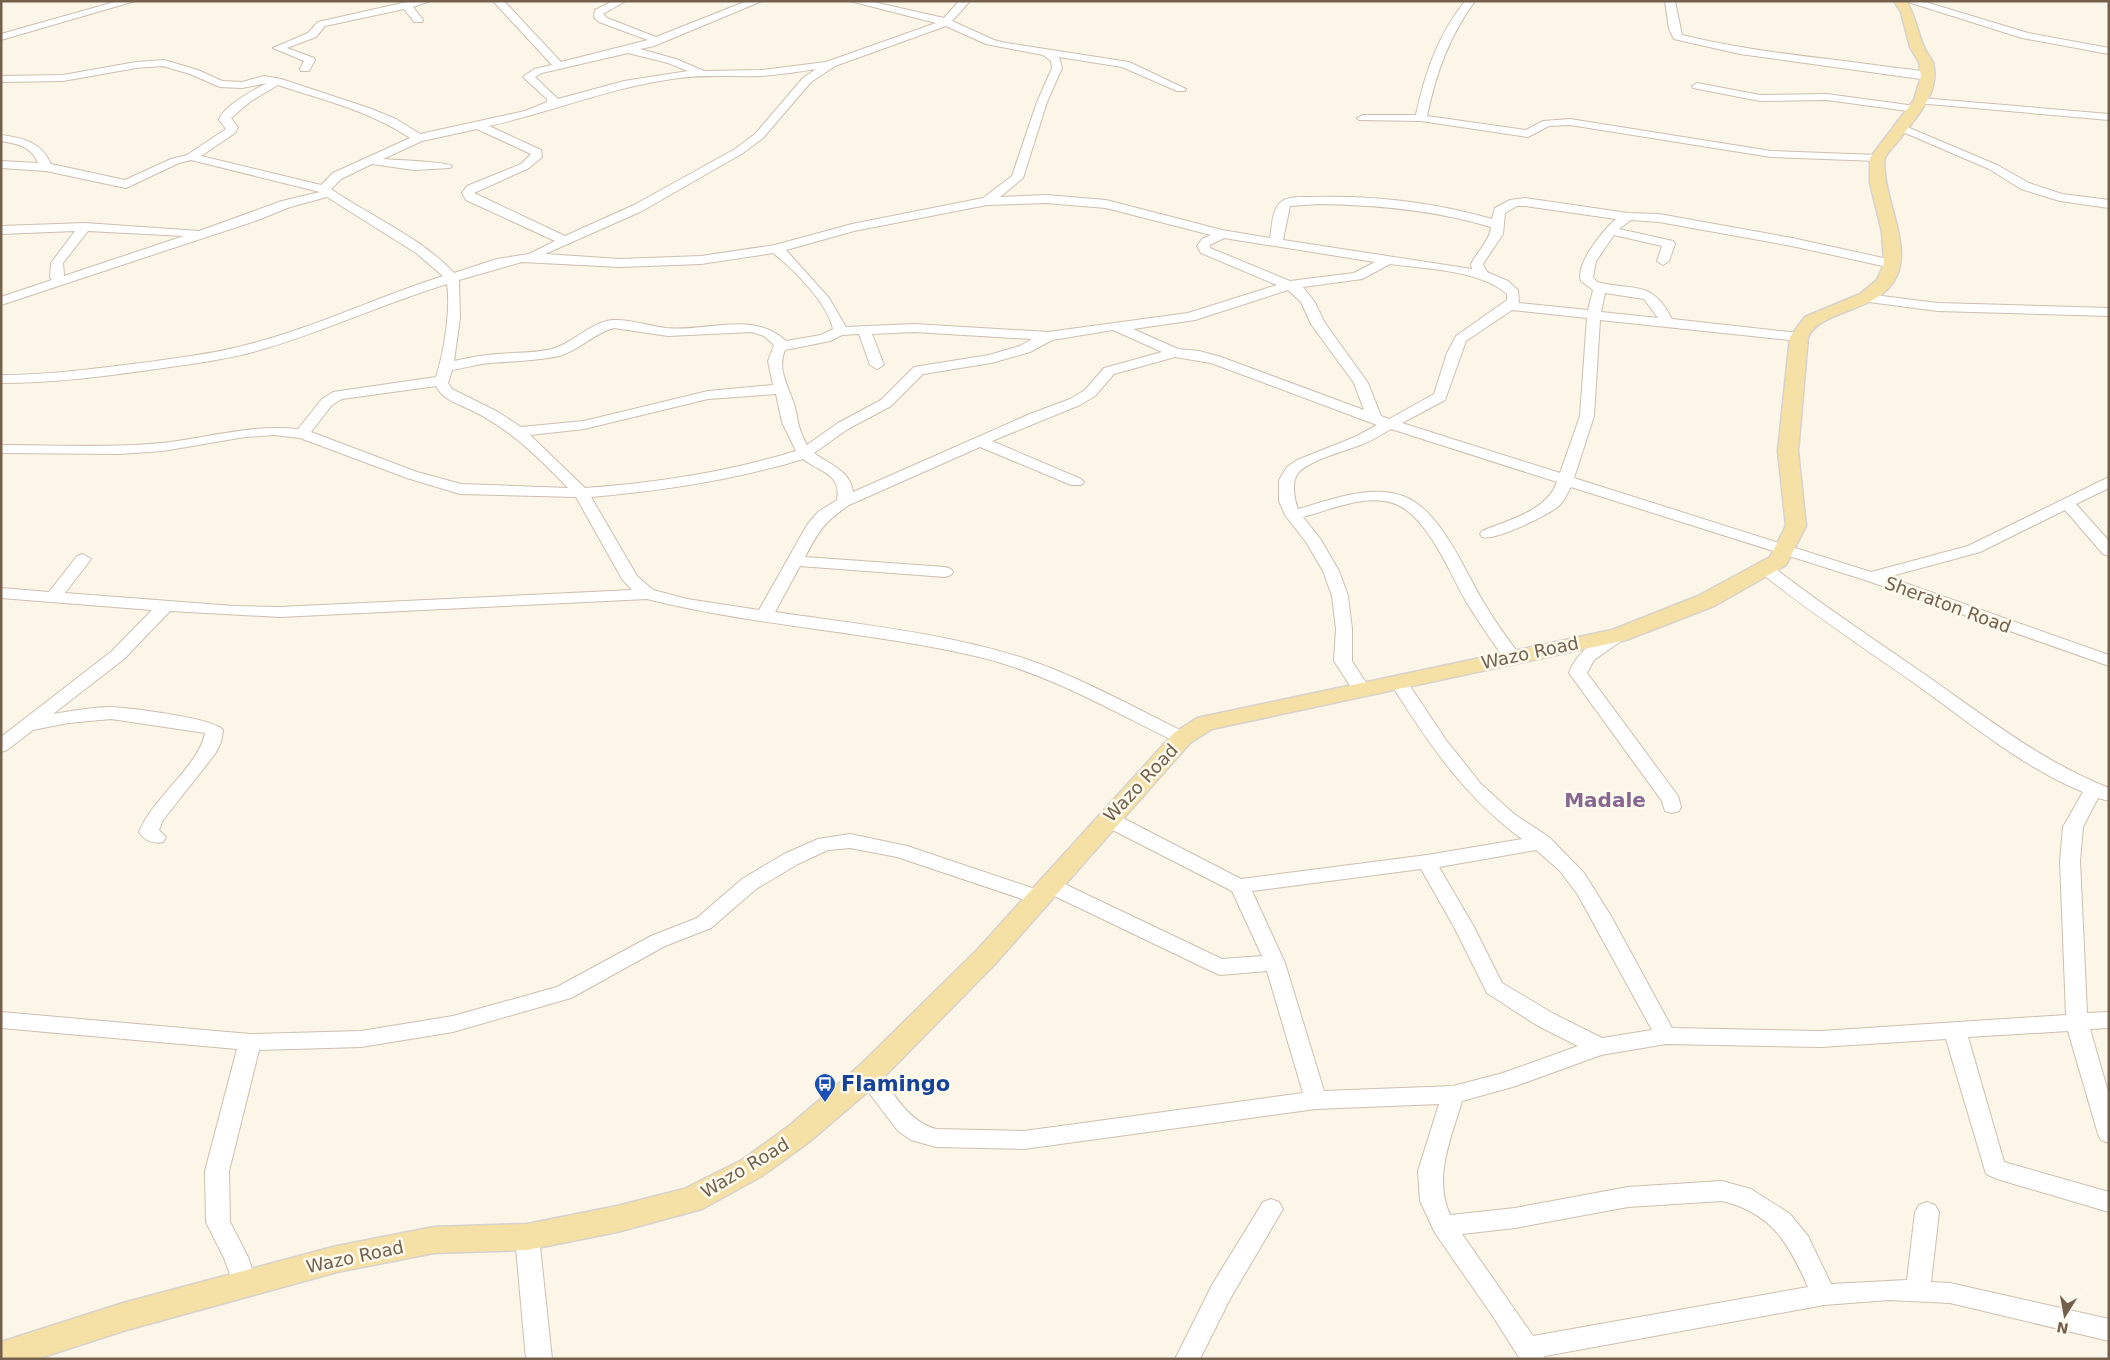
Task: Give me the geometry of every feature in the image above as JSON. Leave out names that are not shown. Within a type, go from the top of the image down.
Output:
[{"type":"main road","points":[[1799,337],[1803,329],[1811,321],[1866,298],[1888,277],[1892,264],[1890,232],[1878,183],[1877,158],[1918,105],[1928,76],[1926,62],[1916,47],[1907,12],[1900,1]]},
{"type":"main road","name":"Wazo Road","points":[[1,1356],[123,1317],[337,1259],[434,1240],[527,1237],[617,1220],[691,1200],[752,1168],[799,1134],[868,1075],[986,956],[1182,738],[1205,723],[1618,635],[1706,601],[1779,560],[1786,550],[1796,526],[1788,451],[1795,361],[1799,337]]},
{"type":"street","points":[[1,37],[130,1]]},
{"type":"street","points":[[305,69],[310,60],[279,50],[279,47],[312,34],[322,24],[425,1]]},
{"type":"street","points":[[498,1],[558,65]]},
{"type":"street","points":[[621,1],[599,12],[598,16],[603,20],[647,36],[654,41]]},
{"type":"street","points":[[553,104],[552,98],[528,77],[538,71],[558,65],[630,50],[757,1]]},
{"type":"street","points":[[855,1],[946,22],[990,42],[1125,64],[1181,89]]},
{"type":"street","points":[[1,301],[326,191],[337,176],[366,160],[418,138],[528,114],[553,104],[633,82],[675,75],[762,73],[831,64],[905,40],[946,22],[965,1]]},
{"type":"street","points":[[1670,1],[1675,34],[1678,37],[1733,51],[1859,64],[1928,76]]},
{"type":"street","points":[[1910,1],[2026,36],[2109,51]]},
{"type":"street","points":[[1421,118],[1429,82],[1444,41],[1449,28],[1465,2]]},
{"type":"street","points":[[406,6],[418,20]]},
{"type":"street","points":[[630,50],[672,61],[702,74]]},
{"type":"street","points":[[987,201],[1017,178],[1021,170],[1028,141],[1057,68],[1056,60],[1046,52]]},
{"type":"street","points":[[1,79],[63,78],[136,64],[164,63],[201,75],[220,84],[242,85],[264,79],[277,81],[365,110],[392,121],[418,138]]},
{"type":"street","points":[[1,379],[35,380],[88,374],[207,358],[249,349],[315,329],[410,291],[522,258],[566,241],[638,208],[750,144],[807,80],[831,64]]},
{"type":"street","points":[[1,164],[46,167],[126,184],[175,161],[191,157],[231,131],[232,127],[225,120],[226,117],[236,107],[277,81]]},
{"type":"street","points":[[1697,86],[1760,98],[1827,97],[1918,105],[2109,117]]},
{"type":"street","points":[[1362,118],[1421,118],[1464,126],[1528,134],[1547,123],[1570,122],[1771,154],[1877,158]]},
{"type":"street","points":[[478,125],[537,152],[536,157],[525,166],[471,189],[468,193],[470,197],[566,241]]},
{"type":"street","points":[[1900,127],[1993,167],[2025,186],[2060,197],[2109,204]]},
{"type":"street","points":[[1,138],[29,144],[38,148],[46,167]]},
{"type":"street","points":[[191,157],[326,191],[420,250],[440,265],[452,278],[454,290],[453,318],[446,367],[441,381],[446,392],[484,409],[518,432],[581,493],[598,519],[630,578],[647,594]]},
{"type":"street","points":[[366,160],[414,166],[446,166]]},
{"type":"street","points":[[522,258],[556,258],[620,263],[701,260],[776,249],[852,228],[987,201],[1046,199],[1106,204],[1222,234],[1459,270],[1479,269],[1504,283],[1514,295],[1511,306]]},
{"type":"street","points":[[1276,242],[1282,208],[1286,203],[1294,201],[1326,201],[1412,208],[1462,215],[1498,225]]},
{"type":"street","points":[[1479,269],[1482,254],[1497,234],[1500,210],[1518,202],[1681,222],[1751,234],[1892,264]]},
{"type":"street","points":[[1629,217],[1620,221],[1611,231],[1588,264],[1587,280],[1590,284],[1600,287],[1647,295],[1653,300],[1666,321]]},
{"type":"street","points":[[1,230],[85,227],[202,234]]},
{"type":"street","points":[[63,281],[56,276],[57,263],[85,227]]},
{"type":"street","points":[[1611,231],[1669,244],[1663,260]]},
{"type":"street","points":[[1222,234],[1206,242],[1203,246],[1205,250],[1298,286],[1318,324],[1361,383],[1382,421]]},
{"type":"street","points":[[776,249],[788,256],[833,310],[840,325],[840,331]]},
{"type":"street","points":[[844,502],[847,492],[845,484],[838,475],[805,453],[789,421],[788,408],[776,373],[777,351],[782,345],[820,340],[840,331],[948,329],[1048,336],[1108,326],[1119,327],[1190,317],[1298,286],[1333,278],[1357,276],[1390,259]]},
{"type":"street","points":[[1488,534],[1545,509],[1556,500],[1566,480],[1586,416],[1594,314],[1600,287]]},
{"type":"street","points":[[1866,298],[1938,307],[2109,312]]},
{"type":"street","points":[[1361,689],[1343,661],[1344,629],[1340,596],[1332,571],[1293,515],[1285,491],[1292,470],[1302,463],[1360,440],[1382,421],[1440,397],[1462,337],[1511,306],[1666,321],[1799,337]]},
{"type":"street","points":[[446,367],[488,359],[557,352],[575,345],[602,327],[614,324],[668,332],[753,328],[769,333],[782,345]]},
{"type":"street","points":[[1119,327],[1175,353]]},
{"type":"street","points":[[864,330],[877,365]]},
{"type":"street","points":[[1,449],[119,450],[163,448],[244,433],[274,431],[302,434],[412,475],[460,489],[581,493],[677,483],[763,466],[805,453],[843,426],[886,403],[919,370],[991,359],[1024,349],[1048,336]]},
{"type":"street","points":[[765,614],[814,528],[824,515],[844,502],[1074,402],[1090,393],[1109,371],[1175,353]]},
{"type":"street","name":"Sheraton Road","points":[[1175,353],[1187,353],[1216,360],[1382,421],[1871,578],[2109,662]]},
{"type":"street","points":[[302,434],[327,402],[338,395],[441,381]]},
{"type":"street","points":[[518,432],[584,425],[708,395],[780,389]]},
{"type":"street","points":[[981,442],[1076,482]]},
{"type":"street","points":[[1871,578],[1974,549],[2109,482]]},
{"type":"street","points":[[1293,515],[1361,498],[1391,498],[1406,502],[1429,525],[1476,605],[1512,657]]},
{"type":"street","points":[[2067,502],[2109,550]]},
{"type":"street","points":[[54,596],[84,559]]},
{"type":"street","points":[[794,561],[945,572]]},
{"type":"street","points":[[1766,569],[1806,601],[2001,736],[2047,765],[2101,793],[2073,828],[2070,861],[2077,1023],[2109,1134]]},
{"type":"street","points":[[1,593],[166,606],[280,612],[647,594],[687,604],[765,614],[932,641],[1020,663],[1091,693],[1182,738]]},
{"type":"street","points":[[1,746],[118,655],[166,606]]},
{"type":"street","points":[[1618,635],[1586,658],[1579,666],[1578,673],[1671,800],[1672,807]]},
{"type":"street","points":[[1398,681],[1435,741],[1466,779],[1506,818],[1542,842],[1568,867],[1608,928],[1666,1036]]},
{"type":"street","points":[[29,724],[68,717],[118,714],[203,726],[214,730],[212,742],[200,761],[155,815],[149,832],[156,836]]},
{"type":"street","points":[[1108,819],[1239,886],[1248,902],[1274,963],[1316,1100]]},
{"type":"street","points":[[1,1020],[250,1042],[361,1039],[417,1032],[501,1012],[564,993],[658,941],[704,923],[750,884],[791,859],[825,844],[850,840],[900,851],[1043,891],[1220,967],[1274,963]]},
{"type":"street","points":[[1239,886],[1427,862],[1542,842]]},
{"type":"street","points":[[1427,862],[1464,927],[1494,988],[1546,1020],[1600,1047]]},
{"type":"street","points":[[868,1075],[906,1125],[919,1134],[936,1138],[1024,1140],[1316,1100],[1453,1095],[1508,1080],[1539,1067],[1600,1047],[1666,1036],[1821,1039],[2109,1020]]},
{"type":"street","points":[[1955,1031],[1994,1166],[1997,1170],[2109,1202]]},
{"type":"street","points":[[245,1284],[236,1257],[218,1222],[217,1170],[250,1042]]},
{"type":"street","points":[[1453,1095],[1430,1171],[1432,1201],[1442,1226],[1531,1353],[1824,1295],[1918,1290],[1981,1299],[2109,1330]]},
{"type":"street","points":[[1442,1226],[1515,1218],[1628,1197],[1722,1191],[1743,1196],[1764,1208],[1782,1222],[1800,1243],[1824,1295]]},
{"type":"street","points":[[1187,1359],[1221,1292],[1271,1208]]},
{"type":"street","points":[[1918,1290],[1927,1212]]},
{"type":"street","points":[[527,1237],[539,1359]]},
{"type":"place","name":"Flamingo","points":[[825,1103]]},
{"type":"district","name":"Madale","points":[[1605,800]]}]
